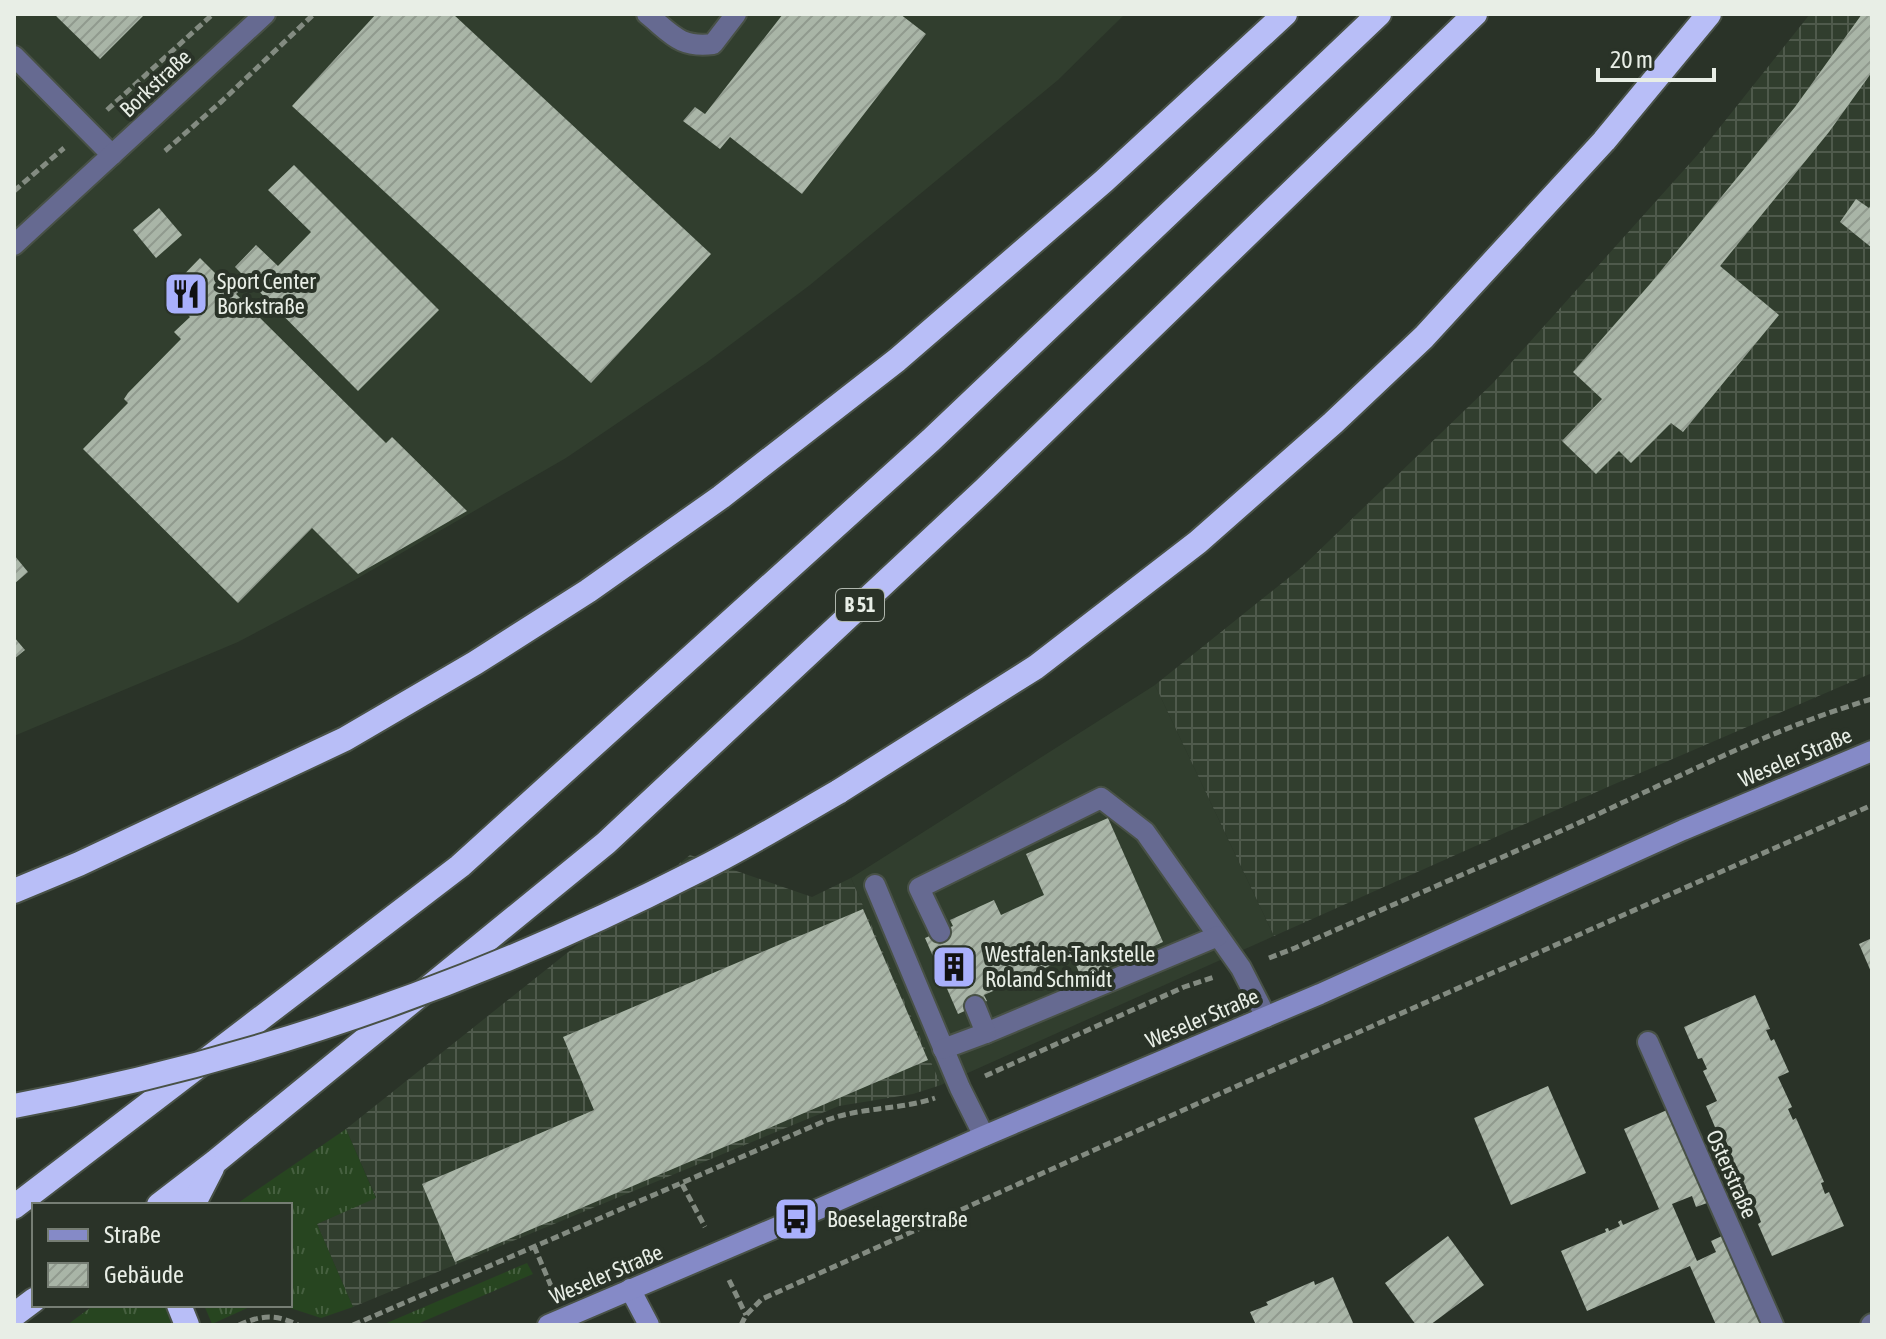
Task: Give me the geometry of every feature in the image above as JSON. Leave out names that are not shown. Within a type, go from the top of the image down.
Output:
[{"type":"highway","points":[[14,891],[79,864],[345,739],[475,663],[588,591],[721,497],[897,360],[1104,181],[1285,14]]},
{"type":"highway","points":[[14,1207],[460,866],[931,440],[1379,14]]},
{"type":"highway","name":"B 51","points":[[162,1203],[606,843],[985,489],[1475,14]]},
{"type":"highway","points":[[14,1106],[87,1093],[244,1053],[399,1002],[550,942],[697,872],[838,792],[1036,667],[1198,542],[1333,423],[1424,337],[1604,141],[1709,14]]},
{"type":"highway","points":[[194,1203],[215,1162]]},
{"type":"highway","points":[[14,1315],[32,1302]]},
{"type":"main road","name":"Weseler Straße","points":[[556,1321],[1266,1017],[1683,830],[1872,751]]},
{"type":"main road","points":[[630,1289],[649,1325]]},
{"type":"street","name":"Borkstraße","points":[[14,245],[265,14]]},
{"type":"street","points":[[647,14],[683,43],[697,46],[713,44],[736,14]]},
{"type":"street","points":[[14,56],[112,155]]},
{"type":"street","points":[[940,932],[919,888],[1101,798],[1145,832],[1241,968],[1266,1017]]},
{"type":"street","points":[[875,885],[943,1049],[984,1136]]},
{"type":"street","points":[[943,1049],[1218,936]]},
{"type":"street","points":[[975,1006],[986,1033]]},
{"type":"street","name":"Osterstraße","points":[[1648,1042],[1773,1325]]},
{"type":"path","points":[[14,191],[213,14]]},
{"type":"path","points":[[353,1325],[845,1114],[931,1100],[1184,987],[1295,948],[1679,776],[1799,725],[1872,699]]},
{"type":"path","points":[[741,1325],[762,1299],[1872,805]]},
{"type":"path","points":[[682,1184],[706,1229]]},
{"type":"path","points":[[534,1246],[556,1321]]},
{"type":"path","points":[[728,1276],[746,1315]]},
{"type":"path","points":[[239,1325],[256,1317],[285,1319],[298,1325]]},
{"type":"shaded area","points":[[14,14],[1125,14],[1058,80],[810,285],[706,363],[566,458],[353,581],[238,642],[14,736]]},
{"type":"shaded area","points":[[1810,14],[1872,14],[1872,673],[1274,936],[1155,685],[1302,567],[1493,383],[1701,151]]},
{"type":"shaded area","points":[[1155,685],[1274,936],[941,1085],[851,878]]},
{"type":"shaded area","points":[[690,855],[812,897],[851,878],[941,1085],[913,1094],[839,1106],[353,1307],[317,1224],[376,1197],[346,1129]]},
{"type":"green space","points":[[346,1129],[376,1198],[317,1224],[353,1307],[321,1318],[287,1307],[292,1307],[292,1203],[238,1203]]},
{"type":"green space","points":[[527,1263],[533,1274],[415,1325],[382,1325]]},
{"type":"green space","points":[[91,1307],[166,1307],[171,1325],[67,1325]]},
{"type":"green space","points":[[205,1307],[250,1307],[212,1324]]},
{"type":"building","points":[[54,14],[145,14],[100,59]]},
{"type":"building","points":[[376,14],[453,14],[711,254],[591,383],[292,106]]},
{"type":"building","points":[[783,14],[900,14],[926,34],[802,194],[730,137],[720,149],[683,121],[695,107],[705,114]]},
{"type":"building","points":[[1862,14],[1872,14],[1872,72],[1829,132],[1720,266],[1779,315],[1683,432],[1671,423],[1631,463],[1619,451],[1596,474],[1562,441],[1602,399],[1573,372],[1650,284],[1795,107]]},
{"type":"building","points":[[294,165],[439,310],[358,391],[235,267],[256,245],[278,266],[311,232],[268,190]]},
{"type":"building","points":[[1856,199],[1869,208],[1872,203],[1872,248],[1840,222]]},
{"type":"building","points":[[159,208],[182,235],[156,258],[133,230]]},
{"type":"building","points":[[200,258],[230,288],[233,286],[239,291],[236,294],[386,443],[392,437],[467,511],[358,574],[312,528],[238,603],[83,449],[128,403],[124,399],[128,393],[181,339],[174,332],[190,317],[166,293]]},
{"type":"building","points":[[14,555],[28,572],[14,584]]},
{"type":"building","points":[[14,637],[25,650],[14,659]]},
{"type":"building","points":[[1108,818],[1163,942],[1082,979],[1072,956],[984,995],[987,1001],[958,1014],[925,938],[953,926],[950,920],[994,900],[1001,915],[1044,895],[1026,854]]},
{"type":"building","points":[[863,909],[928,1060],[455,1262],[422,1184],[594,1110],[563,1037]]},
{"type":"building","points":[[1872,938],[1872,974],[1859,944]]},
{"type":"building","points":[[1755,995],[1770,1029],[1766,1030],[1771,1041],[1774,1039],[1789,1072],[1778,1077],[1792,1107],[1788,1109],[1793,1120],[1796,1118],[1824,1182],[1821,1183],[1825,1194],[1829,1192],[1844,1226],[1772,1256],[1758,1224],[1761,1222],[1757,1211],[1753,1213],[1725,1150],[1729,1148],[1724,1137],[1720,1139],[1706,1106],[1717,1101],[1703,1071],[1707,1069],[1702,1058],[1698,1059],[1684,1027]]},
{"type":"building","points":[[1548,1086],[1586,1173],[1511,1205],[1474,1118]]},
{"type":"building","points":[[1667,1110],[1707,1203],[1696,1207],[1692,1196],[1672,1204],[1697,1261],[1716,1252],[1711,1241],[1722,1236],[1761,1325],[1716,1325],[1690,1266],[1587,1311],[1561,1251],[1606,1232],[1605,1229],[1609,1231],[1620,1226],[1618,1222],[1621,1220],[1623,1225],[1659,1209],[1624,1129]]},
{"type":"building","points":[[1448,1236],[1484,1285],[1430,1325],[1416,1325],[1385,1283]]},
{"type":"building","points":[[1333,1277],[1354,1325],[1256,1325],[1250,1312],[1268,1305],[1266,1302],[1314,1281],[1315,1285]]},
{"type":"place","name":"Sport Center Borkstraße","points":[[186,294]]},
{"type":"place","name":"Westfalen-Tankstelle Roland Schmidt","points":[[954,967]]},
{"type":"place","name":"Boeselagerstraße","points":[[796,1219]]}]
